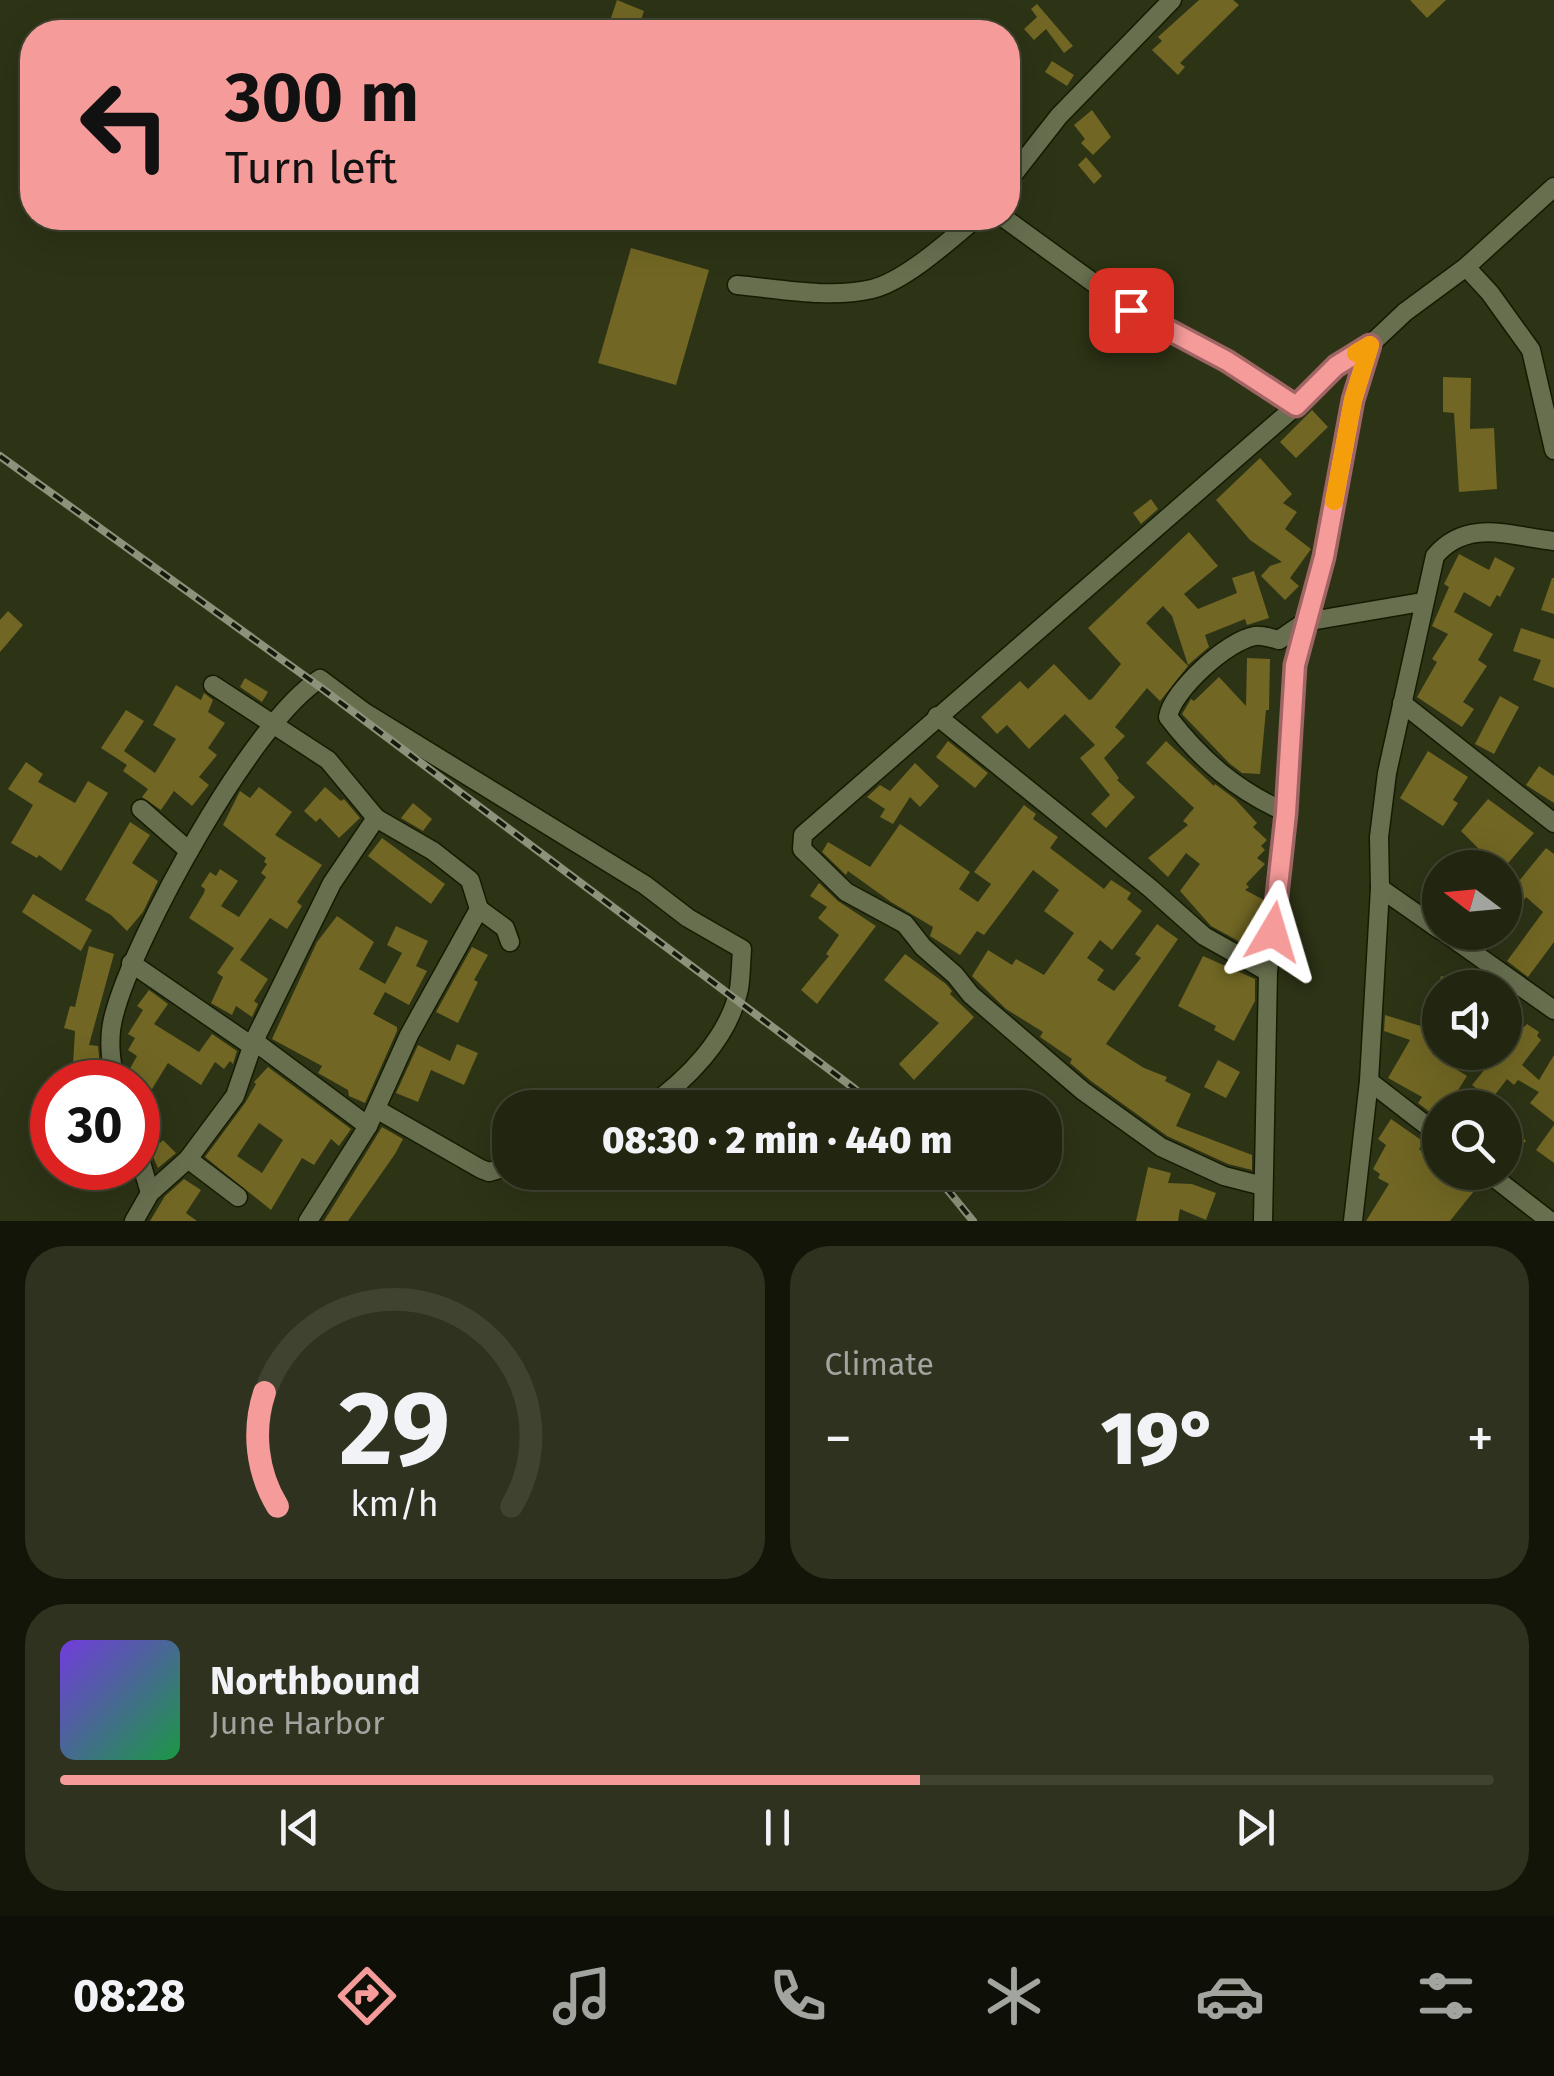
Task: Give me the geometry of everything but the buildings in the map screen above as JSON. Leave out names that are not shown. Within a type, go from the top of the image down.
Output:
[{"type":"street","points":[[1020,165],[1059,116],[1172,0]]},
{"type":"street","points":[[1263,1186],[1224,1176],[1161,1147],[1084,1091],[971,995],[955,975],[922,947],[905,924],[846,892],[802,849],[803,834],[1296,406],[1336,366],[1370,345],[1554,187]]},
{"type":"street","points":[[738,286],[834,293],[875,288],[930,257],[962,230]]},
{"type":"street","points":[[1020,230],[1131,310],[1227,361],[1296,406]]},
{"type":"street","points":[[1466,266],[1530,350],[1554,450]]},
{"type":"street","points":[[1263,1221],[1268,972],[1286,813],[1294,682],[1305,622],[1324,557],[1353,400],[1370,345]]},
{"type":"street","points":[[1353,1221],[1370,1082],[1379,836],[1387,774],[1435,556],[1446,542],[1469,532],[1554,541]]},
{"type":"street","points":[[1286,813],[1250,796],[1221,774],[1168,717],[1169,709],[1226,649],[1256,636],[1279,640],[1305,622],[1422,602]]},
{"type":"street","points":[[110,1060],[113,1018],[131,963],[189,852],[271,725],[296,695],[320,679],[364,712],[742,949],[738,992],[724,1026],[687,1078],[671,1090]]},
{"type":"street","points":[[214,685],[328,760],[376,818],[433,852],[470,880],[479,909],[505,928],[510,942]]},
{"type":"street","points":[[1402,703],[1554,823]]},
{"type":"street","points":[[937,716],[1204,936],[1268,972]]},
{"type":"street","points":[[140,809],[189,852]]},
{"type":"street","points":[[134,1221],[150,1194],[188,1159],[235,1096],[253,1043],[332,883],[376,818]]},
{"type":"street","points":[[1380,888],[1422,917]]},
{"type":"street","points":[[308,1221],[372,1118],[409,1036],[479,909]]},
{"type":"street","points":[[1469,950],[1554,1010]]},
{"type":"street","points":[[131,963],[372,1118],[481,1170],[492,1171]]},
{"type":"street","points":[[1370,1082],[1422,1122]]},
{"type":"street","points":[[188,1159],[238,1197]]},
{"type":"street","points":[[149,1190],[150,1194]]},
{"type":"street","points":[[1510,1190],[1550,1221]]},
{"type":"railway","points":[[0,456],[320,687],[856,1090]]},
{"type":"railway","points":[[948,1190],[973,1221]]},
{"type":"slow traffic","points":[[1334,501],[1353,400],[1370,345],[1356,353]]},
{"type":"route","points":[[1131,310],[1227,361],[1296,406],[1336,366],[1370,345],[1353,400],[1324,557],[1295,665],[1286,813],[1273,932]]}]
